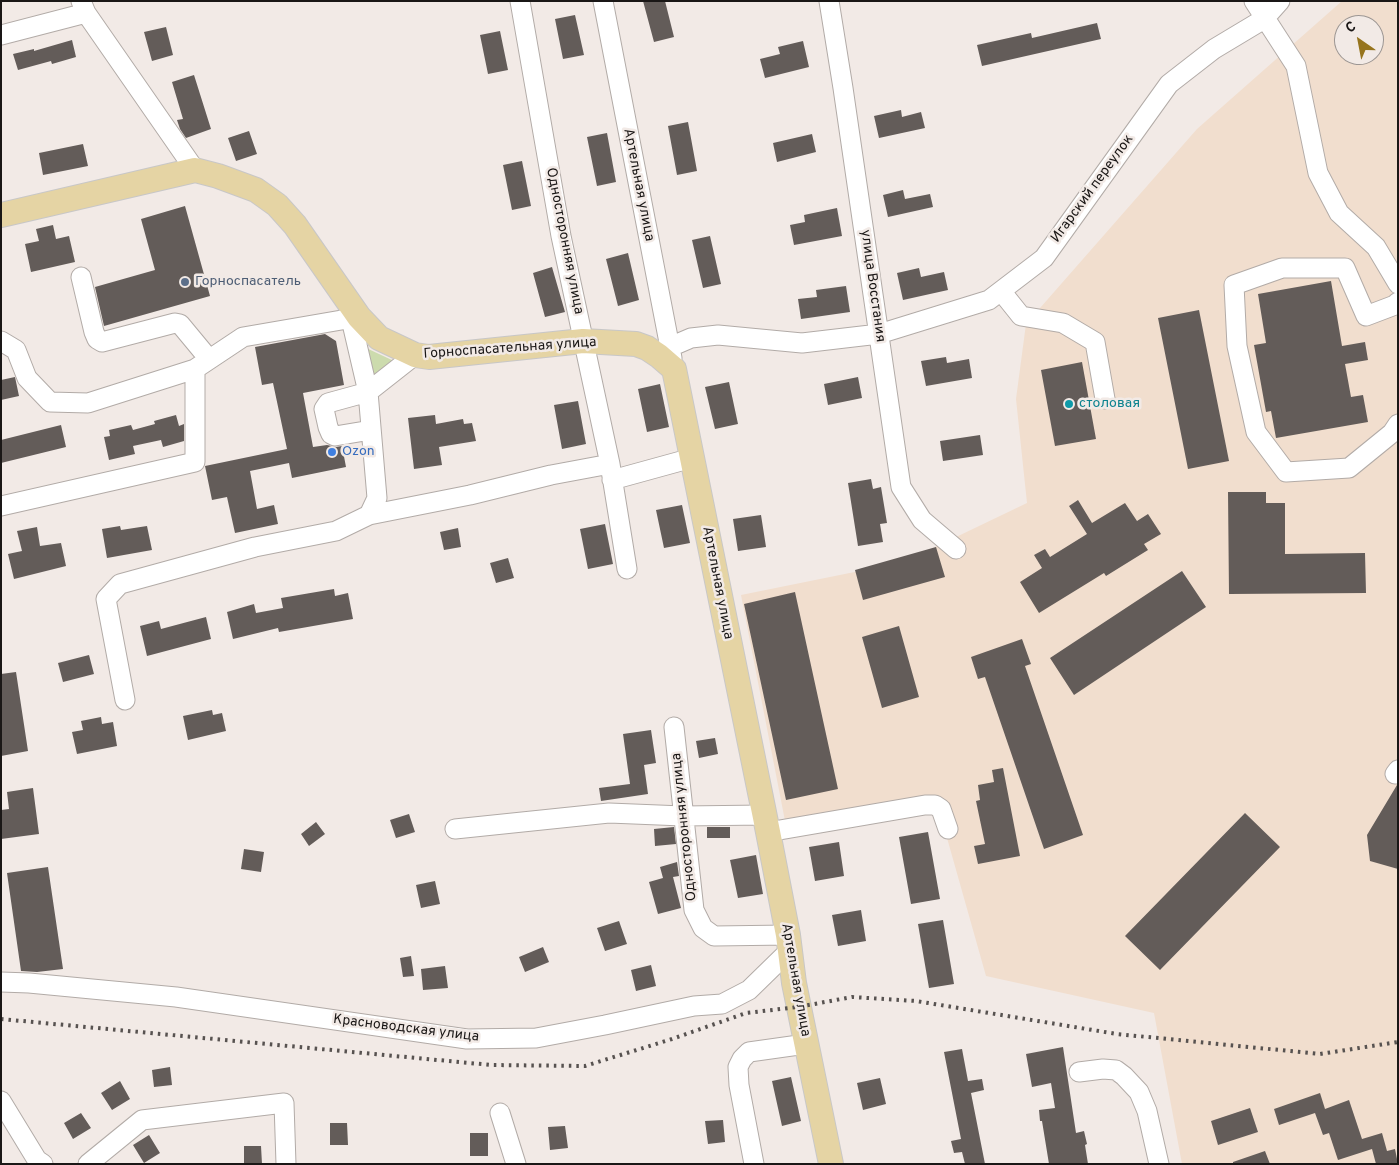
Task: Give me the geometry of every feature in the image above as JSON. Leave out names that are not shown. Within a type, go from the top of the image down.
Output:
[{"type":"main road","name":"Горноспасательная улица","points":[[1,215],[195,170],[256,190],[277,205],[295,225],[355,318],[379,338],[415,355],[429,357],[584,341],[636,344],[672,358]]},
{"type":"main road","name":"Артельная улица","points":[[672,358],[766,824],[789,943],[794,983],[831,1164]]},
{"type":"street","name":"Односторонняя улица","points":[[520,1],[561,236],[611,472],[628,569]]},
{"type":"street","name":"Артельная улица","points":[[603,1],[672,358]]},
{"type":"street","name":"улица Восстания","points":[[829,1],[900,487],[922,520],[956,549]]},
{"type":"street","points":[[1254,1],[1296,66],[1318,173],[1339,214],[1376,247],[1398,284]]},
{"type":"street","name":"Игарский переулок","points":[[879,334],[989,300],[1044,258],[1169,84],[1214,49],[1264,18],[1280,1]]},
{"type":"street","points":[[1,35],[83,7],[195,170]]},
{"type":"street","points":[[1398,302],[1395,305],[1366,316],[1344,268],[1282,268],[1234,285],[1237,346],[1256,432],[1286,472],[1349,468],[1392,433],[1398,424]]},
{"type":"street","points":[[1,506],[195,462],[202,364],[180,324],[175,323],[102,342],[97,339],[94,332],[81,277]]},
{"type":"street","points":[[1001,291],[1021,316],[1063,323],[1094,342],[1105,399]]},
{"type":"street","points":[[1,342],[16,350],[27,378],[50,402],[88,403],[202,364],[243,337],[355,318],[368,392],[377,498],[368,515]]},
{"type":"street","points":[[672,358],[691,338],[718,335],[802,343],[879,334]]},
{"type":"street","points":[[371,430],[335,436],[331,434],[328,428],[324,409],[328,403],[368,392],[415,355]]},
{"type":"street","points":[[125,700],[106,599],[120,584],[255,546],[336,531],[368,515],[470,495],[551,475],[611,472],[692,458]]},
{"type":"street","name":"Односторонняя улица","points":[[674,727],[694,910],[703,928],[714,936],[789,943]]},
{"type":"street","points":[[454,829],[609,813],[683,816],[766,824],[935,805],[941,810],[948,829]]},
{"type":"street","name":"Красноводская улица","points":[[1,982],[176,997],[467,1039],[536,1038],[605,1026],[694,1006],[722,1004],[750,990],[789,943]]},
{"type":"street","points":[[754,1164],[739,1085],[738,1067],[742,1059],[749,1052],[806,1044]]},
{"type":"street","points":[[1079,1072],[1104,1069],[1116,1070],[1139,1092],[1147,1111],[1158,1164]]},
{"type":"street","points":[[1,1101],[37,1160],[43,1164]]},
{"type":"street","points":[[88,1164],[142,1120],[284,1103],[286,1164]]},
{"type":"street","points":[[500,1113],[514,1152],[516,1164]]},
{"type":"shaded area","points":[[1342,1],[1398,1],[1398,1164],[1182,1164],[1154,1013],[986,976],[936,799],[786,826],[741,595],[904,562],[1027,503],[1016,399],[1026,324],[1197,129]]},
{"type":"green space","points":[[364,347],[394,361],[371,376]]},
{"type":"building","points":[[643,1],[665,1],[674,37],[654,42]]},
{"type":"building","points":[[575,15],[584,55],[563,59],[555,19]]},
{"type":"building","points":[[1097,23],[1101,39],[982,66],[977,45],[1031,33],[1032,38]]},
{"type":"building","points":[[166,27],[173,55],[152,61],[144,32]]},
{"type":"building","points":[[500,31],[508,70],[488,74],[480,35]]},
{"type":"building","points":[[72,40],[76,57],[52,64],[51,61],[18,70],[13,54],[34,49],[34,51]]},
{"type":"building","points":[[803,41],[809,67],[765,78],[760,59],[780,54],[778,47]]},
{"type":"building","points":[[194,75],[211,129],[186,138],[177,120],[183,119],[172,82]]},
{"type":"building","points":[[901,110],[902,117],[921,112],[925,128],[879,138],[874,116]]},
{"type":"building","points":[[688,122],[697,171],[677,175],[668,126]]},
{"type":"building","points":[[249,131],[257,154],[236,161],[228,138]]},
{"type":"building","points":[[607,133],[616,182],[597,186],[587,137]]},
{"type":"building","points":[[812,134],[816,152],[777,162],[773,143]]},
{"type":"building","points":[[83,144],[88,166],[43,175],[39,153]]},
{"type":"building","points":[[522,161],[531,206],[512,210],[503,165]]},
{"type":"building","points":[[903,190],[905,199],[930,194],[933,207],[888,217],[883,195]]},
{"type":"building","points":[[185,206],[210,296],[104,326],[95,287],[155,270],[141,219]]},
{"type":"building","points":[[837,208],[842,236],[794,245],[790,225],[805,222],[804,215]]},
{"type":"building","points":[[53,225],[56,239],[69,236],[75,262],[31,272],[25,244],[39,241],[36,229]]},
{"type":"building","points":[[710,236],[721,284],[703,288],[692,240]]},
{"type":"building","points":[[628,253],[639,300],[618,306],[606,259]]},
{"type":"building","points":[[552,267],[565,312],[545,317],[533,273]]},
{"type":"building","points":[[919,268],[921,277],[944,272],[948,290],[903,300],[897,273]]},
{"type":"building","points":[[1331,281],[1342,346],[1365,342],[1368,360],[1345,364],[1351,397],[1363,395],[1368,422],[1276,438],[1271,411],[1266,412],[1254,345],[1266,343],[1258,294]]},
{"type":"building","points":[[846,286],[850,312],[801,319],[798,299],[817,297],[816,290]]},
{"type":"building","points":[[1199,310],[1229,461],[1188,469],[1158,318]]},
{"type":"building","points":[[325,334],[336,341],[344,385],[303,393],[313,447],[327,445],[342,446],[346,467],[292,478],[289,463],[250,471],[257,509],[274,505],[278,524],[235,533],[227,497],[212,500],[205,466],[287,449],[273,383],[262,385],[255,347]]},
{"type":"building","points":[[946,357],[947,363],[969,359],[972,378],[926,386],[921,361]]},
{"type":"building","name":"столовая","points":[[1082,362],[1096,439],[1055,446],[1041,370]]},
{"type":"building","points":[[15,377],[19,396],[1,400],[1,380]]},
{"type":"building","points":[[858,377],[862,398],[828,405],[824,384]]},
{"type":"building","points":[[729,382],[738,424],[715,429],[705,387]]},
{"type":"building","points":[[660,384],[669,427],[647,432],[638,389]]},
{"type":"building","points":[[578,401],[586,444],[562,449],[554,405]]},
{"type":"building","points":[[176,415],[179,426],[184,424],[184,441],[163,447],[161,440],[133,446],[135,454],[109,460],[104,437],[110,436],[109,430],[131,425],[133,430],[155,424],[154,421]]},
{"type":"building","points":[[435,415],[436,424],[463,419],[464,424],[472,423],[476,441],[439,447],[442,465],[414,469],[408,418]]},
{"type":"building","points":[[61,425],[66,447],[1,463],[1,440]]},
{"type":"building","points":[[980,435],[983,455],[943,461],[940,441]]},
{"type":"building","points":[[871,479],[873,489],[881,487],[887,523],[880,524],[883,542],[858,546],[848,483]]},
{"type":"building","points":[[1228,492],[1266,492],[1266,503],[1285,503],[1285,554],[1365,553],[1366,593],[1229,594]]},
{"type":"building","points":[[1078,500],[1092,523],[1125,503],[1137,521],[1148,514],[1161,534],[1144,544],[1148,550],[1106,576],[1104,573],[1039,613],[1020,582],[1042,568],[1034,555],[1045,549],[1050,557],[1087,534],[1069,506]]},
{"type":"building","points":[[682,505],[690,543],[664,548],[656,510]]},
{"type":"building","points":[[761,515],[766,547],[738,551],[733,519]]},
{"type":"building","points":[[605,524],[613,564],[588,569],[580,529]]},
{"type":"building","points":[[120,526],[121,530],[147,526],[152,550],[107,558],[102,529]]},
{"type":"building","points":[[37,527],[40,546],[61,543],[66,566],[14,579],[8,554],[22,551],[17,531]]},
{"type":"building","points":[[458,528],[461,547],[444,550],[440,532]]},
{"type":"building","points":[[936,547],[945,577],[863,600],[855,570]]},
{"type":"building","points":[[508,558],[514,578],[496,583],[490,563]]},
{"type":"building","points":[[1182,571],[1206,607],[1074,695],[1050,658]]},
{"type":"building","points":[[334,589],[335,596],[348,593],[353,619],[279,632],[278,628],[233,639],[227,612],[254,604],[256,613],[283,608],[281,598]]},
{"type":"building","points":[[795,592],[838,789],[786,800],[744,604]]},
{"type":"building","points":[[206,617],[211,639],[147,656],[140,626],[159,621],[161,629]]},
{"type":"building","points":[[899,626],[919,697],[882,708],[862,637]]},
{"type":"building","points":[[1022,639],[1031,664],[1025,666],[1083,835],[1044,849],[985,677],[978,679],[971,657]]},
{"type":"building","points":[[89,655],[94,674],[63,682],[58,663]]},
{"type":"building","points":[[16,672],[28,751],[1,756],[1,674]]},
{"type":"building","points":[[212,710],[213,715],[222,713],[226,731],[188,740],[183,716]]},
{"type":"building","points":[[101,717],[102,724],[113,722],[117,746],[77,754],[72,732],[83,730],[81,721]]},
{"type":"building","points":[[651,730],[656,763],[644,765],[648,794],[601,801],[599,788],[630,784],[623,734]]},
{"type":"building","points":[[715,738],[718,754],[699,758],[696,741]]},
{"type":"building","points":[[1003,768],[1020,856],[978,864],[974,846],[985,844],[976,801],[980,800],[978,785],[994,782],[992,770]]},
{"type":"building","points":[[1397,785],[1398,869],[1370,861],[1367,835]]},
{"type":"building","points":[[33,788],[39,834],[1,839],[1,810],[9,809],[7,792]]},
{"type":"building","points":[[1245,813],[1280,847],[1160,970],[1125,936]]},
{"type":"building","points":[[409,814],[415,832],[396,838],[390,820]]},
{"type":"building","points":[[316,822],[325,834],[309,846],[301,834]]},
{"type":"building","points":[[674,827],[676,844],[655,846],[654,829]]},
{"type":"building","points":[[707,827],[730,827],[730,838],[707,838]]},
{"type":"building","points":[[928,832],[940,899],[911,904],[899,837]]},
{"type":"building","points":[[839,842],[844,876],[815,881],[809,847]]},
{"type":"building","points":[[244,849],[264,852],[261,872],[241,869]]},
{"type":"building","points":[[756,855],[763,894],[738,898],[730,860]]},
{"type":"building","points":[[677,862],[679,876],[673,877],[681,908],[658,914],[649,882],[663,878],[660,867]]},
{"type":"building","points":[[48,867],[63,969],[37,972],[21,971],[7,873]]},
{"type":"building","points":[[435,881],[440,904],[421,908],[416,885]]},
{"type":"building","points":[[861,910],[866,941],[838,946],[832,915]]},
{"type":"building","points":[[943,920],[954,984],[929,988],[918,924]]},
{"type":"building","points":[[619,921],[627,944],[605,951],[597,928]]},
{"type":"building","points":[[543,947],[549,962],[525,972],[519,957]]},
{"type":"building","points":[[411,956],[414,976],[403,977],[400,958]]},
{"type":"building","points":[[651,965],[656,986],[636,991],[631,970]]},
{"type":"building","points":[[445,966],[448,988],[423,990],[421,969]]},
{"type":"building","points":[[1063,1047],[1076,1133],[1084,1131],[1088,1164],[1049,1164],[1039,1110],[1055,1108],[1051,1083],[1032,1087],[1026,1054]]},
{"type":"building","points":[[962,1049],[968,1081],[982,1079],[984,1090],[971,1093],[985,1164],[965,1164],[962,1152],[954,1153],[951,1141],[961,1139],[944,1052]]},
{"type":"building","points":[[170,1067],[172,1085],[154,1087],[152,1070]]},
{"type":"building","points":[[791,1077],[801,1121],[782,1126],[772,1081]]},
{"type":"building","points":[[880,1078],[886,1104],[863,1110],[857,1083]]},
{"type":"building","points":[[120,1081],[130,1099],[112,1110],[101,1093]]},
{"type":"building","points":[[1320,1093],[1325,1109],[1349,1100],[1362,1139],[1382,1133],[1387,1151],[1395,1149],[1398,1164],[1376,1164],[1372,1149],[1338,1160],[1329,1133],[1323,1135],[1315,1113],[1279,1125],[1274,1109]]},
{"type":"building","points":[[1250,1108],[1258,1132],[1218,1145],[1211,1121]]},
{"type":"building","points":[[81,1113],[91,1128],[73,1139],[64,1123]]},
{"type":"building","points":[[723,1120],[725,1142],[708,1144],[705,1121]]},
{"type":"building","points":[[330,1123],[347,1123],[348,1145],[330,1145]]},
{"type":"building","points":[[565,1126],[568,1148],[550,1150],[548,1127]]},
{"type":"building","points":[[470,1133],[488,1133],[488,1156],[470,1156]]},
{"type":"building","points":[[149,1135],[160,1153],[144,1163],[133,1145]]},
{"type":"building","points":[[244,1146],[261,1146],[262,1164],[244,1164]]},
{"type":"building","points":[[1265,1151],[1270,1164],[1233,1164],[1233,1162]]},
{"type":"railway","points":[[1,1019],[491,1065],[585,1066],[672,1039],[746,1013],[798,1007],[852,997],[916,1001],[1117,1034],[1320,1054],[1398,1042]]},
{"type":"place","name":"Горноспасатель","points":[[185,282]]},
{"type":"place","name":"столовая","points":[[1069,404]]},
{"type":"place","name":"Ozon","points":[[332,452]]}]
